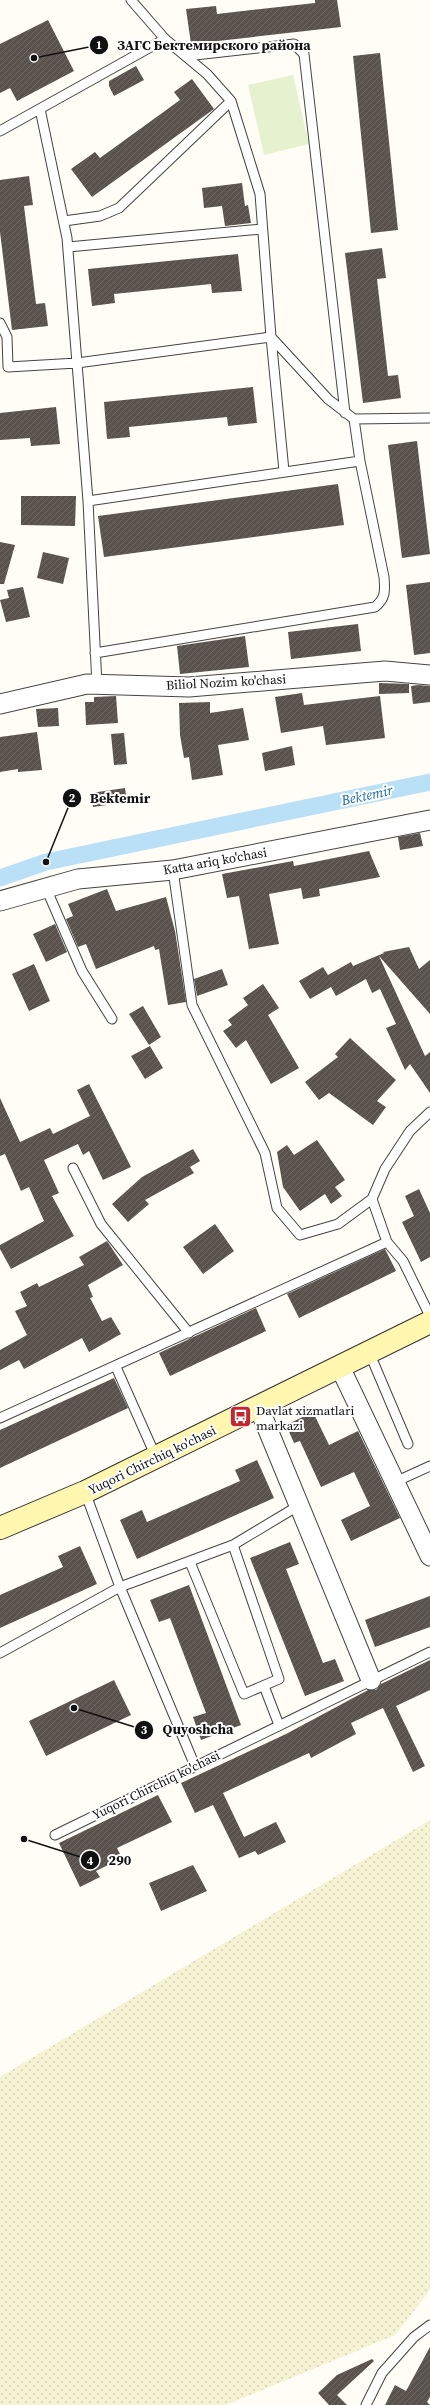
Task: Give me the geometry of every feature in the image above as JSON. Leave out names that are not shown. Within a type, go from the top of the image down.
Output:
[{"type":"street","name":"Biliol Nozim ko'chasi","points":[[0,704],[87,684],[189,687],[385,671],[430,675]]},
{"type":"street","name":"Katta ariq ko'chasi","points":[[0,901],[78,879],[174,870],[430,820]]},
{"type":"street","name":"Yuqori Chirchiq ko'chasi","points":[[0,1528],[85,1492],[259,1408],[430,1322]]},
{"type":"street","points":[[340,1367],[430,1556]]},
{"type":"street","points":[[259,1408],[298,1506],[371,1680]]},
{"type":"lane","points":[[131,0],[165,39],[207,74],[231,101],[260,194],[271,337],[284,472]]},
{"type":"lane","points":[[0,131],[165,39]]},
{"type":"lane","points":[[186,56],[294,44],[304,54],[345,413]]},
{"type":"lane","points":[[64,221],[100,216],[118,208],[231,101]]},
{"type":"lane","points":[[40,109],[68,246],[88,501],[97,685]]},
{"type":"lane","points":[[68,246],[262,229]]},
{"type":"lane","points":[[0,323],[7,337],[8,367],[77,363],[271,337]]},
{"type":"lane","points":[[271,337],[328,399],[354,419],[430,418]]},
{"type":"lane","points":[[95,652],[375,607],[382,600],[385,594],[384,577],[360,461],[354,419]]},
{"type":"lane","points":[[88,501],[360,461]]},
{"type":"lane","points":[[174,870],[192,1005],[265,1153],[277,1208],[300,1235],[338,1224],[372,1199],[385,1169],[410,1131],[430,1112]]},
{"type":"lane","points":[[46,888],[82,971],[112,1018]]},
{"type":"lane","points":[[73,1168],[101,1224],[188,1333]]},
{"type":"lane","points":[[372,1199],[387,1242],[403,1261],[430,1316]]},
{"type":"lane","points":[[0,1418],[387,1242]]},
{"type":"lane","points":[[369,1352],[408,1444]]},
{"type":"lane","points":[[116,1366],[156,1457]]},
{"type":"lane","points":[[395,1482],[430,1466]]},
{"type":"lane","points":[[85,1492],[120,1587],[195,1766]]},
{"type":"lane","points":[[0,1652],[120,1587],[233,1545],[298,1506]]},
{"type":"lane","points":[[190,1562],[244,1694],[279,1679],[233,1545]]},
{"type":"lane","name":"Yuqori Chirchiq ko'chasi","points":[[55,1835],[430,1652]]},
{"type":"lane","points":[[264,1686],[279,1725]]},
{"type":"lane","points":[[366,2405],[382,2373],[414,2337],[430,2325]]},
{"type":"shaded area","points":[[430,1820],[430,2290],[395,2335],[226,2405],[0,2405],[0,2077]]},
{"type":"green space","points":[[293,75],[309,144],[264,155],[248,85]]},
{"type":"building","points":[[315,0],[337,0],[341,27],[191,44],[186,9],[216,6],[217,14],[315,3]]},
{"type":"building","points":[[48,20],[74,71],[17,101],[10,88],[0,93],[0,44]]},
{"type":"building","points":[[380,53],[398,230],[371,233],[353,56]]},
{"type":"building","points":[[136,66],[144,80],[114,96],[109,86],[109,81]]},
{"type":"building","points":[[192,79],[214,109],[92,197],[71,169],[95,152],[100,158],[180,100],[174,92]]},
{"type":"building","points":[[29,176],[33,205],[24,206],[36,304],[45,303],[48,326],[12,330],[0,232],[0,180]]},
{"type":"building","points":[[242,183],[245,206],[248,205],[251,223],[225,226],[222,206],[204,208],[202,188]]},
{"type":"building","points":[[382,248],[386,278],[377,279],[388,376],[398,375],[401,398],[363,403],[345,253]]},
{"type":"building","points":[[238,254],[242,291],[212,293],[211,284],[114,294],[115,303],[92,306],[88,269]]},
{"type":"building","points":[[253,387],[257,423],[228,426],[227,417],[129,427],[130,437],[107,439],[104,402]]},
{"type":"building","points":[[56,407],[60,444],[31,446],[30,438],[0,440],[0,413]]},
{"type":"building","points":[[417,441],[430,554],[402,558],[388,445]]},
{"type":"building","points":[[338,484],[344,525],[104,557],[98,516]]},
{"type":"building","points":[[21,496],[76,496],[75,526],[21,525]]},
{"type":"building","points":[[0,542],[15,545],[4,584],[0,584]]},
{"type":"building","points":[[43,552],[69,558],[63,584],[37,578]]},
{"type":"building","points":[[430,582],[430,653],[414,655],[406,585]]},
{"type":"building","points":[[23,587],[30,617],[6,622],[0,600],[9,598],[7,590]]},
{"type":"building","points":[[358,624],[361,651],[291,659],[288,632]]},
{"type":"building","points":[[245,636],[249,667],[180,674],[177,646]]},
{"type":"building","points":[[379,683],[409,684],[409,693],[379,694]]},
{"type":"building","points":[[411,686],[430,686],[430,702],[413,704]]},
{"type":"building","points":[[302,693],[304,705],[380,696],[385,738],[326,745],[323,726],[281,733],[275,697]]},
{"type":"building","points":[[116,696],[118,723],[86,725],[85,702],[94,702],[94,697]]},
{"type":"building","points":[[210,702],[210,713],[243,708],[249,740],[218,745],[223,775],[192,780],[189,757],[184,758],[180,735],[179,703]]},
{"type":"building","points":[[58,708],[59,726],[38,727],[36,709]]},
{"type":"building","points":[[37,732],[42,770],[18,772],[18,769],[0,772],[0,737]]},
{"type":"building","points":[[124,733],[127,764],[114,765],[111,734]]},
{"type":"building","points":[[292,746],[295,765],[265,771],[262,753]]},
{"type":"building","points":[[125,788],[127,802],[93,807],[91,793]]},
{"type":"building","points":[[420,833],[423,846],[400,850],[398,837]]},
{"type":"building","points":[[369,851],[380,877],[319,889],[320,896],[303,899],[301,888],[269,894],[279,944],[249,949],[239,896],[227,898],[222,874],[293,861],[294,866]]},
{"type":"building","points":[[107,889],[116,911],[166,897],[175,931],[186,1002],[168,1005],[159,949],[155,950],[154,946],[96,969],[86,944],[78,947],[66,919],[73,916],[68,904]]},
{"type":"building","points":[[55,924],[67,952],[46,962],[33,934]]},
{"type":"building","points":[[409,947],[419,969],[430,960],[430,1014],[379,956],[425,1056],[430,1052],[430,1093],[410,1064],[405,1070],[386,1028],[396,1024],[380,989],[372,993],[366,979],[336,996],[331,987],[310,999],[299,981],[323,967],[328,975],[351,962],[353,966],[384,953],[383,952]]},
{"type":"building","points":[[34,964],[50,1001],[29,1011],[12,974]]},
{"type":"building","points":[[222,969],[228,985],[197,996],[194,979]]},
{"type":"building","points":[[263,984],[279,1008],[268,1015],[299,1068],[271,1084],[246,1040],[236,1048],[223,1031],[232,1025],[228,1020],[248,1005],[243,998]]},
{"type":"building","points":[[143,1006],[161,1037],[149,1045],[129,1014]]},
{"type":"building","points":[[350,1038],[396,1080],[377,1101],[386,1107],[373,1125],[329,1093],[319,1100],[305,1082],[338,1057],[335,1054]]},
{"type":"building","points":[[150,1046],[163,1068],[145,1079],[131,1056]]},
{"type":"building","points":[[89,1084],[131,1167],[103,1180],[89,1151],[83,1155],[78,1144],[44,1160],[59,1193],[52,1196],[74,1236],[11,1269],[0,1249],[0,1245],[44,1221],[29,1187],[21,1191],[5,1154],[0,1156],[0,1098],[20,1142],[50,1128],[53,1134],[90,1116],[77,1090]]},
{"type":"building","points":[[317,1140],[345,1180],[335,1187],[342,1196],[331,1204],[325,1194],[300,1211],[283,1187],[277,1152],[287,1145],[294,1155]]},
{"type":"building","points":[[193,1149],[200,1161],[190,1167],[194,1173],[145,1200],[149,1204],[128,1222],[112,1204],[142,1177]]},
{"type":"building","points":[[419,1189],[430,1213],[430,1257],[421,1262],[402,1222],[414,1216],[405,1196]]},
{"type":"building","points":[[215,1224],[234,1251],[203,1274],[183,1247]]},
{"type":"building","points":[[107,1241],[123,1265],[88,1285],[93,1297],[90,1298],[102,1321],[111,1317],[121,1334],[89,1352],[82,1338],[24,1369],[19,1360],[0,1370],[0,1350],[27,1335],[15,1311],[27,1306],[20,1292],[37,1283],[39,1287],[84,1265],[79,1257]]},
{"type":"building","points":[[385,1249],[396,1271],[299,1318],[287,1294]]},
{"type":"building","points":[[256,1308],[266,1331],[170,1376],[159,1353]]},
{"type":"building","points":[[114,1378],[128,1408],[0,1468],[0,1430]]},
{"type":"building","points":[[313,1412],[329,1445],[358,1431],[400,1518],[351,1541],[341,1520],[370,1506],[354,1472],[321,1487],[300,1441],[294,1443],[286,1425]]},
{"type":"building","points":[[257,1460],[274,1498],[137,1559],[120,1520],[142,1510],[147,1522],[240,1481],[235,1470]]},
{"type":"building","points":[[290,1542],[299,1564],[286,1569],[323,1663],[335,1659],[344,1681],[305,1696],[250,1558]]},
{"type":"building","points":[[80,1546],[97,1584],[0,1628],[0,1595],[63,1567],[58,1556]]},
{"type":"building","points":[[189,1585],[241,1725],[201,1740],[193,1717],[206,1713],[170,1618],[159,1622],[150,1600]]},
{"type":"building","points":[[430,1596],[430,1627],[375,1647],[365,1620]]},
{"type":"building","points":[[430,1660],[430,1690],[396,1706],[425,1766],[413,1772],[383,1708],[351,1723],[356,1734],[311,1758],[309,1753],[223,1793],[244,1837],[276,1822],[286,1842],[258,1855],[255,1851],[239,1858],[213,1805],[195,1813],[181,1783],[286,1734],[368,1690],[376,1690],[381,1684]]},
{"type":"building","points":[[114,1680],[131,1715],[46,1756],[29,1721]]},
{"type":"building","points":[[158,1795],[172,1822],[117,1848],[122,1858],[96,1871],[100,1877],[80,1887],[59,1843]]},
{"type":"building","points":[[193,1865],[207,1891],[161,1911],[149,1883]]},
{"type":"building","points":[[430,2347],[430,2397],[427,2402],[430,2405],[385,2405],[395,2385],[406,2391]]},
{"type":"building","points":[[372,2359],[374,2361],[337,2395],[347,2405],[329,2405],[318,2393],[337,2375]]},
{"type":"waterway","name":"Bektemir","points":[[0,878],[46,862],[430,782]]},
{"type":"place","name":"ЗАГС Бектемирского района","points":[[34,58]]},
{"type":"place","name":"Bektemir","points":[[46,862]]},
{"type":"place","name":"Davlat xizmatlari markazi","points":[[241,1417]]},
{"type":"place","name":"Quyoshcha","points":[[74,1708]]},
{"type":"place","name":"290","points":[[24,1839]]}]
